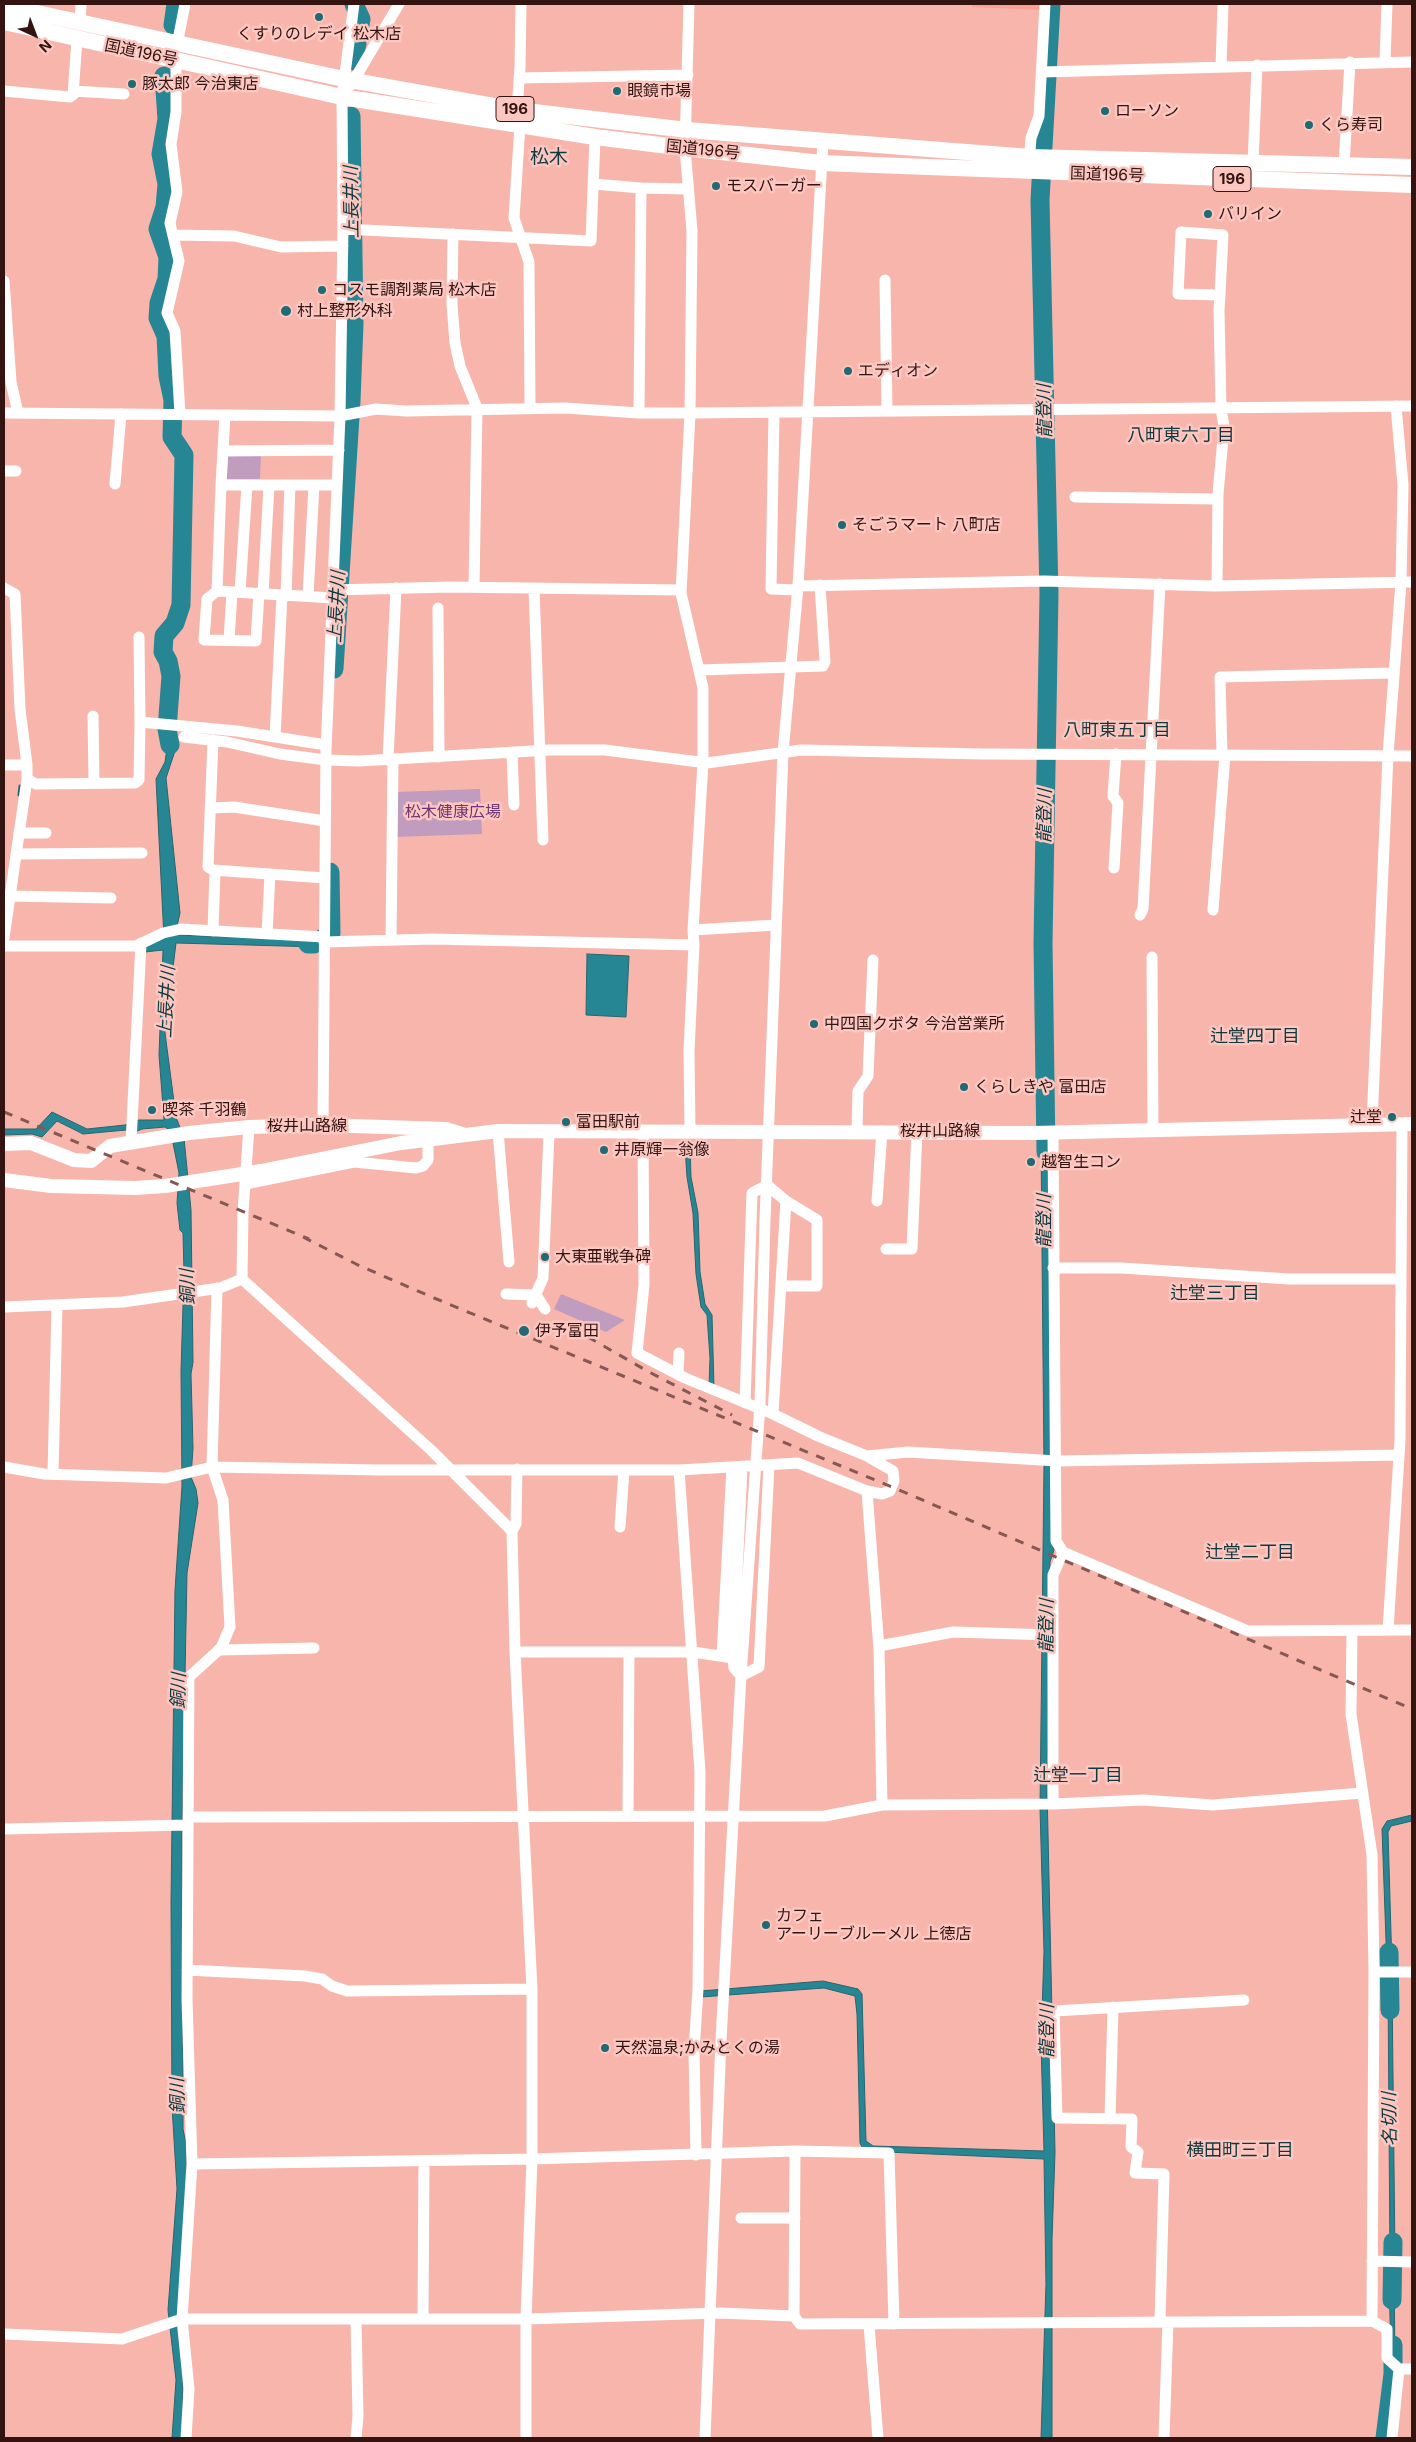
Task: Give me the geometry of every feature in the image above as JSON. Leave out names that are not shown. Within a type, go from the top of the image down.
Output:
[{"type":"highway","name":"国道196号","points":[[4,6],[176,61],[342,97],[518,117],[823,141],[1031,164]]},
{"type":"highway","name":"国道196号","points":[[4,22],[177,45],[518,117],[595,137],[685,148],[821,163],[1031,164],[1412,185]]},
{"type":"highway","name":"国道196号","points":[[1053,165],[1253,163],[1412,167]]},
{"type":"main road","name":"桜井山路線","points":[[4,1180],[51,1186],[135,1188],[200,1181],[368,1149],[498,1131],[549,1133],[643,1131],[769,1133],[917,1130],[1053,1132],[1372,1123],[1407,1124]]},
{"type":"main road","name":"桜井山路線","points":[[4,1144],[31,1143],[74,1160],[91,1160],[110,1146],[249,1127],[322,1125],[446,1129],[468,1136]]},
{"type":"street","points":[[4,91],[70,97],[74,91],[81,4]]},
{"type":"street","points":[[177,45],[185,4]]},
{"type":"street","points":[[349,80],[354,4]]},
{"type":"street","points":[[322,1125],[326,744],[340,416],[343,246],[342,97],[349,80],[399,4]]},
{"type":"street","points":[[521,4],[514,218],[529,262],[530,408]]},
{"type":"street","points":[[689,4],[685,148],[692,231],[690,413],[681,590],[702,688],[703,762],[693,930],[689,1051],[690,1132]]},
{"type":"street","points":[[1031,164],[1031,138],[1039,116],[1046,4]]},
{"type":"street","points":[[1221,66],[1223,4]]},
{"type":"street","points":[[1385,61],[1387,4]]},
{"type":"street","points":[[176,61],[176,112],[171,144],[177,192],[170,223],[179,261],[167,313],[175,331],[180,414]]},
{"type":"street","points":[[1042,72],[1385,61],[1412,62]]},
{"type":"street","points":[[1344,166],[1350,62]]},
{"type":"street","points":[[1253,163],[1257,65]]},
{"type":"street","points":[[519,78],[688,75]]},
{"type":"street","points":[[74,91],[124,94]]},
{"type":"street","points":[[343,229],[591,241],[595,137]]},
{"type":"street","points":[[705,2438],[718,2153],[721,2040],[735,1815],[741,1676],[760,1404],[765,1220],[784,753],[797,588],[823,141]]},
{"type":"street","points":[[594,184],[688,189]]},
{"type":"street","points":[[639,413],[641,188]]},
{"type":"street","points":[[1217,586],[1218,499],[1224,427],[1220,408],[1220,295],[1223,234],[1181,232],[1178,294],[1220,295]]},
{"type":"street","points":[[453,234],[452,304],[455,343],[460,366],[477,408],[474,587]]},
{"type":"street","points":[[173,235],[234,236],[281,247],[343,246]]},
{"type":"street","points":[[885,280],[887,412]]},
{"type":"street","points":[[4,281],[11,382],[18,413]]},
{"type":"street","points":[[1372,1123],[1393,673],[1406,582],[1403,485],[1396,406]]},
{"type":"street","points":[[4,413],[340,416],[376,409],[406,411],[477,408],[690,413],[1412,406]]},
{"type":"street","points":[[774,412],[771,589],[820,585],[1044,581],[1217,586],[1406,582]]},
{"type":"street","points":[[115,484],[121,414]]},
{"type":"street","points":[[217,591],[224,414]]},
{"type":"street","points":[[223,451],[339,450]]},
{"type":"street","points":[[4,471],[16,471]]},
{"type":"street","points":[[221,485],[337,485]]},
{"type":"street","points":[[229,640],[244,540],[247,485]]},
{"type":"street","points":[[269,485],[266,540],[261,593],[256,640],[204,640],[207,599],[217,591],[261,593],[308,596],[396,588],[474,587],[681,590]]},
{"type":"street","points":[[275,737],[290,485]]},
{"type":"street","points":[[308,596],[314,485]]},
{"type":"street","points":[[1075,496],[1218,499]]},
{"type":"street","points":[[244,540],[266,540]]},
{"type":"street","points":[[1140,915],[1143,909],[1160,584]]},
{"type":"street","points":[[699,670],[823,666],[825,662],[820,585]]},
{"type":"street","points":[[4,588],[15,594],[20,709],[27,765],[4,938]]},
{"type":"street","points":[[391,940],[391,760],[396,588]]},
{"type":"street","points":[[534,589],[543,840]]},
{"type":"street","points":[[438,608],[439,756]]},
{"type":"street","points":[[26,779],[36,784],[135,783],[139,780],[138,637]]},
{"type":"street","points":[[1213,910],[1224,755],[1220,677],[1393,673]]},
{"type":"street","points":[[92,716],[94,784]]},
{"type":"street","points":[[140,722],[207,728],[326,744]]},
{"type":"street","points":[[184,737],[213,740],[280,754],[326,760],[391,760],[512,752],[605,750],[703,762],[801,750],[982,754],[1412,756]]},
{"type":"street","points":[[213,740],[208,867],[213,870],[325,878]]},
{"type":"street","points":[[512,752],[514,805]]},
{"type":"street","points":[[1114,868],[1118,803],[1113,796],[1116,754]]},
{"type":"street","points":[[4,765],[27,765]]},
{"type":"street","points":[[211,808],[234,807],[326,821]]},
{"type":"street","points":[[19,833],[46,833]]},
{"type":"street","points":[[16,854],[142,853]]},
{"type":"street","points":[[213,870],[215,871],[213,931]]},
{"type":"street","points":[[267,934],[270,874]]},
{"type":"street","points":[[11,896],[111,898]]},
{"type":"street","points":[[693,930],[776,926]]},
{"type":"street","points":[[4,946],[136,946],[163,933],[181,929],[324,939],[694,944]]},
{"type":"street","points":[[131,1143],[141,943]]},
{"type":"street","points":[[1152,957],[1153,1129]]},
{"type":"street","points":[[857,1132],[858,1091],[868,1076],[873,960]]},
{"type":"street","points":[[1388,1630],[1400,1440],[1401,1279],[1407,1205],[1407,1124]]},
{"type":"street","points":[[249,1127],[242,1279],[451,1469],[512,1531]]},
{"type":"street","points":[[886,1249],[912,1249],[917,1130]]},
{"type":"street","points":[[498,1131],[509,1262]]},
{"type":"street","points":[[4,1467],[52,1474],[166,1478],[212,1468],[679,1470],[798,1463],[867,1492],[882,1494],[890,1491],[894,1481],[893,1471],[867,1456],[678,1374],[637,1353],[644,1285],[643,1131]]},
{"type":"street","points":[[877,1201],[882,1132]]},
{"type":"street","points":[[1053,1132],[1054,1432],[1057,1461],[1056,1540],[1063,1552],[1248,1631],[1412,1630]]},
{"type":"street","points":[[534,1299],[542,1278],[549,1133]]},
{"type":"street","points":[[245,1184],[354,1162],[416,1168],[423,1166],[428,1160],[428,1140]]},
{"type":"street","points":[[767,1185],[786,1201],[817,1220],[817,1286],[781,1286]]},
{"type":"street","points":[[745,1403],[752,1193],[767,1185]]},
{"type":"street","points":[[773,1414],[786,1201]]},
{"type":"street","points":[[1053,1268],[1122,1268],[1297,1280],[1401,1279]]},
{"type":"street","points":[[4,1307],[123,1302],[218,1288],[242,1279]]},
{"type":"street","points":[[186,2438],[189,2390],[182,2319],[192,2164],[187,1970],[189,1677],[218,1650],[230,1627],[223,1500],[212,1468],[218,1288]]},
{"type":"street","points":[[506,1294],[534,1299],[545,1309]]},
{"type":"street","points":[[52,1474],[57,1305]]},
{"type":"street","points":[[678,1374],[679,1353]]},
{"type":"street","points":[[1400,1440],[1412,1440]]},
{"type":"street","points":[[867,1456],[908,1452],[1057,1461],[1399,1456]]},
{"type":"street","points":[[741,1676],[759,1667],[769,1465]]},
{"type":"street","points":[[737,1467],[728,1657],[741,1676]]},
{"type":"street","points":[[517,1469],[516,1524],[512,1531],[515,1652],[532,1988],[532,2159],[526,2319],[526,2438]]},
{"type":"street","points":[[620,1527],[624,1470]]},
{"type":"street","points":[[679,1470],[700,1772],[698,1815],[699,1935],[694,2051],[696,2155]]},
{"type":"street","points":[[867,1492],[879,1646],[882,1805]]},
{"type":"street","points":[[1053,1804],[1053,1575],[1063,1552]]},
{"type":"street","points":[[1352,1631],[1351,1714],[1372,1855],[1374,1972],[1372,2321]]},
{"type":"street","points":[[879,1646],[953,1632],[1053,1634]]},
{"type":"street","points":[[218,1650],[314,1648]]},
{"type":"street","points":[[515,1652],[693,1652],[728,1657]]},
{"type":"street","points":[[628,1816],[629,1652]]},
{"type":"street","points":[[4,1829],[189,1821],[698,1815],[825,1816],[882,1805],[1053,1804],[1143,1800],[1213,1805],[1362,1793]]},
{"type":"street","points":[[187,1970],[304,1976],[322,1979],[332,1986],[347,1991],[532,1988]]},
{"type":"street","points":[[1374,1972],[1412,1972]]},
{"type":"street","points":[[1164,2438],[1164,2174],[1136,2173],[1138,2152],[1131,2147],[1132,2119],[1057,2118],[1054,2011],[1244,2000]]},
{"type":"street","points":[[1110,2119],[1113,2007]]},
{"type":"street","points":[[795,2151],[794,2316],[800,2324],[1372,2321],[1387,2328],[1387,2358],[1399,2369],[1412,2369]]},
{"type":"street","points":[[192,2164],[532,2159],[795,2151],[889,2153],[894,2324]]},
{"type":"street","points":[[423,2319],[424,2161]]},
{"type":"street","points":[[741,2218],[795,2218]]},
{"type":"street","points":[[1372,2261],[1412,2262]]},
{"type":"street","points":[[4,2334],[122,2339],[182,2319],[526,2319],[710,2313],[794,2316]]},
{"type":"street","points":[[356,2319],[358,2416],[356,2438]]},
{"type":"street","points":[[869,2325],[878,2438]]},
{"type":"street","points":[[1392,2438],[1399,2369]]},
{"type":"shaded area","points":[[972,4],[1041,4],[1041,10],[972,7]]},
{"type":"green space","points":[[261,453],[260,479],[223,479],[224,455]]},
{"type":"green space","name":"松木健康広場","points":[[480,789],[482,834],[395,837],[396,792]]},
{"type":"green space","points":[[561,1294],[625,1320],[606,1332],[554,1309]]},
{"type":"water","name":"銅川","points":[[173,728],[175,751],[166,778],[180,913],[175,935],[316,940],[319,947],[176,943],[165,1033],[176,1117],[184,1138],[191,1210],[193,1448],[191,1477],[196,1489],[198,1503],[187,1573],[182,1832],[183,2129],[187,2149],[182,2438],[172,2438],[176,2380],[168,2310],[177,2189],[172,2106],[171,1902],[175,1590],[182,1486],[181,1371],[184,1273],[183,1233],[180,1230],[177,1203],[179,1173],[172,1138],[169,1130],[165,1127],[142,1129],[135,1132],[126,1130],[83,1134],[57,1121],[42,1137],[32,1134],[4,1135],[4,1129],[36,1129],[52,1112],[87,1129],[125,1125],[139,1120],[164,1120],[159,1055],[163,950],[145,952],[144,946],[164,938],[156,779],[165,762],[168,741],[163,729]]},
{"type":"water","points":[[587,954],[629,956],[626,1017],[586,1015]]},
{"type":"water","points":[[1041,1140],[1050,1140],[1052,1541],[1054,1550],[1050,1562],[1047,1788],[1055,2152],[1052,2240],[1052,2438],[1041,2438],[1046,2284],[1044,2159],[864,2151],[860,2143],[855,1996],[824,1988],[701,1997],[701,1991],[823,1981],[858,1989],[862,1994],[866,2141],[873,2146],[1044,2151],[1041,2043],[1044,1951],[1040,1808],[1044,1466]]},
{"type":"water","points":[[685,1147],[690,1147],[691,1177],[698,1213],[700,1272],[705,1304],[712,1315],[714,1388],[709,1386],[710,1358],[707,1315],[701,1307],[696,1274],[693,1213],[687,1177]]},
{"type":"water","points":[[1412,1815],[1412,1821],[1391,1826],[1388,1832],[1392,1968],[1387,1968],[1382,1829],[1387,1821]]},
{"type":"water","points":[[1392,1984],[1395,2259],[1390,2259],[1388,1985]]},
{"type":"water","points":[[1389,2275],[1394,2275],[1395,2359],[1391,2359]]},
{"type":"waterway","name":"上長井川","points":[[173,25],[176,4]]},
{"type":"waterway","name":"上長井川","points":[[354,4],[361,19],[354,61]]},
{"type":"waterway","name":"龍登川","points":[[1046,1152],[1043,943],[1049,594],[1040,200],[1051,4]]},
{"type":"waterway","name":"上長井川","points":[[164,76],[167,119],[161,154],[167,184],[165,207],[158,229],[168,257],[167,279],[159,303],[158,318],[166,336],[168,376],[173,400],[172,437],[184,455],[181,605],[175,623],[164,636],[163,652],[168,661],[171,676],[167,729],[170,745]]},
{"type":"waterway","name":"上長井川","points":[[334,669],[354,324],[351,116]]},
{"type":"waterway","points":[[19,795],[20,786]]},
{"type":"waterway","name":"上長井川","points":[[308,944],[314,944],[331,933],[330,872]]},
{"type":"waterway","name":"名切川","points":[[1389,1952],[1390,2010]]},
{"type":"waterway","name":"名切川","points":[[1392,2300],[1393,2242]]},
{"type":"waterway","name":"名切川","points":[[1385,2438],[1393,2374],[1393,2345]]},
{"type":"railway","points":[[4,1112],[309,1239]]},
{"type":"railway","points":[[303,1237],[358,1265],[434,1298],[892,1487],[1412,1709]]},
{"type":"railway","points":[[588,1337],[649,1372],[732,1415]]},
{"type":"place","name":"くすりのレデイ 松木店","points":[[319,17]]},
{"type":"place","name":"豚太郎 今治東店","points":[[132,84]]},
{"type":"place","name":"眼鏡市場","points":[[617,91]]},
{"type":"place","name":"ローソン","points":[[1105,111]]},
{"type":"place","name":"くら寿司","points":[[1309,125]]},
{"type":"place","name":"モスバーガー","points":[[716,186]]},
{"type":"place","name":"バリイン","points":[[1208,214]]},
{"type":"place","name":"コスモ調剤薬局 松木店","points":[[322,290]]},
{"type":"place","name":"村上整形外科","points":[[286,311]]},
{"type":"place","name":"エディオン","points":[[848,371]]},
{"type":"place","name":"そごうマート 八町店","points":[[842,525]]},
{"type":"place","name":"中四国クボタ 今治営業所","points":[[814,1024]]},
{"type":"place","name":"くらしきや 富田店","points":[[964,1087]]},
{"type":"place","name":"喫茶 千羽鶴","points":[[152,1110]]},
{"type":"place","name":"辻堂","points":[[1392,1117]]},
{"type":"place","name":"富田駅前","points":[[566,1122]]},
{"type":"place","name":"井原輝一翁像","points":[[604,1150]]},
{"type":"place","name":"越智生コン","points":[[1031,1162]]},
{"type":"place","name":"大東亜戦争碑","points":[[545,1257]]},
{"type":"place","name":"伊予富田","points":[[524,1331]]},
{"type":"place","name":"カフェ アーリーブルーメル 上徳店","points":[[766,1925]]},
{"type":"place","name":"天然温泉;かみとくの湯","points":[[605,2048]]},
{"type":"district","name":"松木","points":[[549,157]]},
{"type":"district","name":"八町東六丁目","points":[[1181,436]]},
{"type":"district","name":"八町東五丁目","points":[[1117,731]]},
{"type":"district","name":"辻堂四丁目","points":[[1255,1037]]},
{"type":"district","name":"辻堂三丁目","points":[[1215,1294]]},
{"type":"district","name":"辻堂二丁目","points":[[1250,1553]]},
{"type":"district","name":"辻堂一丁目","points":[[1078,1776]]},
{"type":"district","name":"横田町三丁目","points":[[1240,2151]]}]
